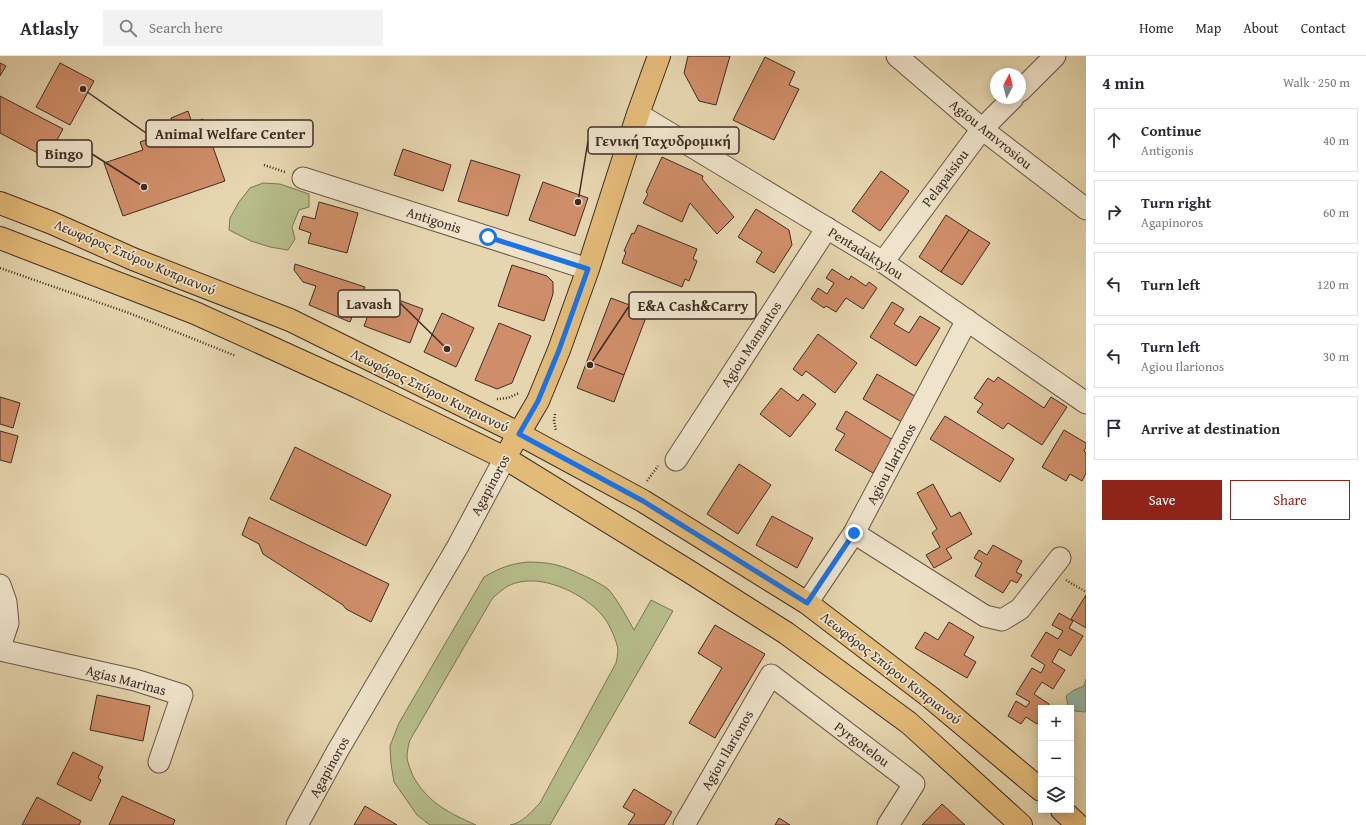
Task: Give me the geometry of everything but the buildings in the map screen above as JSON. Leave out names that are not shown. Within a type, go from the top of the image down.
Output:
[{"type":"main road","name":"Agapinoros","points":[[505,458],[538,401],[559,350],[588,269],[638,114],[659,56]]},
{"type":"main road","name":"Λεωφόρος Σπύρου Κυπριανού","points":[[0,203],[52,223],[133,259],[290,320],[519,434],[643,501],[807,603],[930,697],[1038,787]]},
{"type":"main road","name":"Λεωφόρος Σπύρου Κυπριανού","points":[[0,238],[195,313],[358,387],[505,458],[786,633],[909,723],[1021,825]]},
{"type":"main road","points":[[1065,813],[1078,825]]},
{"type":"street","name":"Agiou Amvrosiou","points":[[897,56],[982,129],[1086,209]]},
{"type":"street","points":[[1026,85],[1055,56]]},
{"type":"street","name":"Pelapaisiou","points":[[882,262],[982,129],[1007,104]]},
{"type":"street","name":"Pentadaktylou","points":[[638,114],[882,262],[1086,403]]},
{"type":"street","name":"Antigonis","points":[[303,178],[588,269]]},
{"type":"street","name":"Agiou Mamantos","points":[[676,460],[827,228]]},
{"type":"street","name":"Agiou Ilarionos","points":[[807,603],[854,533],[967,320]]},
{"type":"street","name":"Agapinoros","points":[[297,825],[338,750],[458,546],[505,458]]},
{"type":"street","points":[[854,533],[985,616],[1002,620],[1020,609],[1060,558]]},
{"type":"street","points":[[0,584],[6,602],[8,623],[0,648]]},
{"type":"street","name":"Agias Marinas","points":[[0,648],[135,680],[182,695],[159,762]]},
{"type":"street","name":"Agiou Ilarionos","points":[[684,825],[771,675]]},
{"type":"street","name":"Pyrgotelou","points":[[771,675],[914,784],[888,825]]},
{"type":"path","points":[[0,268],[129,313],[237,356]]},
{"type":"green space","points":[[263,183],[280,184],[309,194],[309,207],[299,210],[292,227],[295,239],[288,250],[270,247],[251,241],[229,230],[230,218],[239,202],[250,188]]},
{"type":"green space","points":[[528,562],[547,563],[562,566],[603,586],[609,590],[616,599],[634,630],[651,600],[673,611],[550,825],[510,825],[523,820],[540,803],[616,663],[618,650],[611,629],[602,615],[576,594],[553,585],[531,581],[512,584],[498,593],[492,599],[410,740],[407,754],[407,760],[413,776],[425,793],[440,806],[476,825],[430,825],[417,815],[394,782],[390,746],[399,723],[484,577],[505,567]]},
{"type":"shaded area","points":[[1086,679],[1086,711],[1075,711],[1074,705],[1068,705],[1066,696],[1074,690],[1084,686]]},
{"type":"place","name":"Animal Welfare Center","points":[[83,89]]},
{"type":"place","name":"Bingo","points":[[144,187]]},
{"type":"place","name":"Γενική Ταχυδρομική","points":[[578,202]]},
{"type":"place","name":"Lavash","points":[[447,349]]},
{"type":"place","name":"E&A Cash&Carry","points":[[590,365]]},
{"type":"route","points":[[488,237],[588,269],[559,350],[538,401],[519,434],[643,501],[807,603],[854,533]]}]
